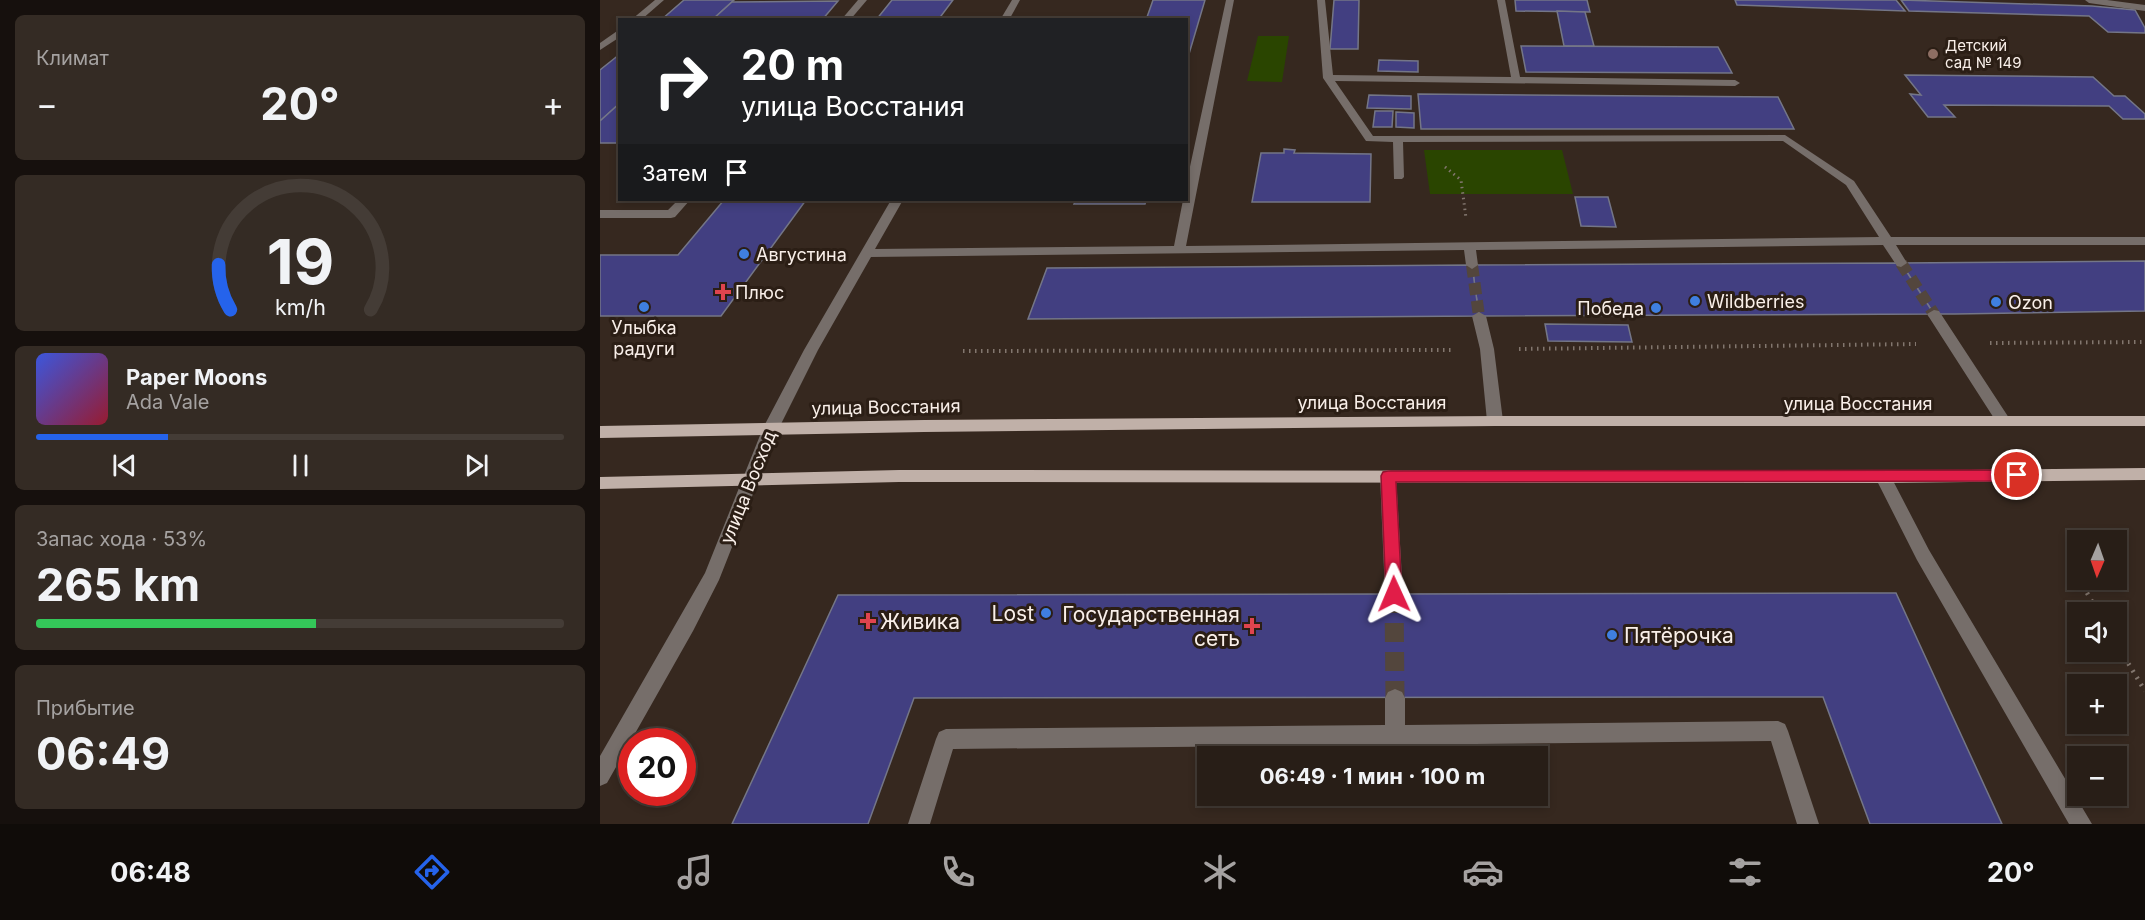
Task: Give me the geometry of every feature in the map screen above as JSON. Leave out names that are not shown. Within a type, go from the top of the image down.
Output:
[{"type":"main road","name":"улица Восстания","points":[[600,432],[771,428],[1495,421],[2145,421]]},
{"type":"main road","points":[[600,483],[899,476],[1883,477],[2145,474]]},
{"type":"street","points":[[638,18],[660,0]]},
{"type":"street","points":[[847,18],[863,0]]},
{"type":"street","points":[[1005,18],[1016,0]]},
{"type":"street","points":[[1179,250],[1230,0]]},
{"type":"street","points":[[1321,0],[1328,78],[1370,139],[1785,138],[1850,183],[1901,263]]},
{"type":"street","points":[[1502,0],[1515,80]]},
{"type":"street","points":[[2089,0],[2131,3],[2145,8]]},
{"type":"street","points":[[600,47],[618,34]]},
{"type":"street","points":[[1328,78],[1735,83]]},
{"type":"street","points":[[1398,140],[1398,177]]},
{"type":"street","points":[[600,214],[671,214],[683,201]]},
{"type":"street","name":"улица Восход","points":[[600,776],[687,625],[713,575],[771,428],[865,253],[896,201]]},
{"type":"street","points":[[865,253],[1886,241],[2145,241]]},
{"type":"street","points":[[1469,245],[1472,265]]},
{"type":"street","points":[[1934,314],[2004,422]]},
{"type":"street","points":[[1479,316],[1487,350],[1495,421]]},
{"type":"street","points":[[1388,476],[1394,594]]},
{"type":"street","points":[[1883,477],[1923,555],[2081,824]]},
{"type":"street","points":[[1395,698],[1395,735]]},
{"type":"street","points":[[919,824],[946,739],[1778,731],[1808,824]]},
{"type":"path","points":[[1398,140],[1424,150],[1461,180],[1469,245]]},
{"type":"path","points":[[963,351],[1487,350],[2145,342]]},
{"type":"path","points":[[2127,661],[2145,691]]},
{"type":"green space","points":[[1258,36],[1289,36],[1282,82],[1247,81]]},
{"type":"green space","points":[[1424,150],[1562,150],[1573,194],[1430,194]]},
{"type":"building","points":[[684,0],[734,0],[714,18],[663,18]]},
{"type":"building","points":[[892,0],[953,0],[940,18],[878,18]]},
{"type":"building","points":[[1153,0],[1205,0],[1188,57],[1188,18],[1147,18]]},
{"type":"building","points":[[1334,0],[1359,0],[1358,49],[1330,49]]},
{"type":"building","points":[[1515,0],[1587,0],[1590,12],[1516,11]]},
{"type":"building","points":[[1735,0],[1896,0],[1905,11],[1737,5]]},
{"type":"building","points":[[1901,0],[2092,6],[2135,10],[2145,28],[2145,33],[2108,32],[2089,16],[1909,11]]},
{"type":"building","points":[[838,1],[824,18],[714,18],[732,2]]},
{"type":"building","points":[[1557,11],[1585,12],[1594,46],[1564,46]]},
{"type":"building","points":[[1521,46],[1718,47],[1732,73],[1526,72]]},
{"type":"building","points":[[618,56],[618,105],[600,121],[600,70]]},
{"type":"building","points":[[1379,60],[1418,61],[1418,72],[1378,71]]},
{"type":"building","points":[[1905,75],[2093,77],[2114,96],[2125,96],[2145,114],[2145,119],[2123,119],[2109,106],[1944,105],[1955,117],[1928,117],[1910,94],[1921,95]]},
{"type":"building","points":[[1418,94],[1778,97],[1794,129],[1421,129]]},
{"type":"building","points":[[1369,95],[1411,96],[1411,109],[1367,108]]},
{"type":"building","points":[[618,105],[618,143],[600,143],[600,121]]},
{"type":"building","points":[[1375,111],[1393,111],[1392,127],[1373,127]]},
{"type":"building","points":[[1396,112],[1414,113],[1414,128],[1396,127]]},
{"type":"building","points":[[1284,149],[1295,150],[1294,153],[1371,154],[1370,202],[1252,202],[1261,153],[1284,153]]},
{"type":"building","points":[[1575,197],[1608,197],[1616,227],[1581,226]]},
{"type":"building","points":[[723,201],[805,201],[721,316],[600,316],[600,255],[678,255]]},
{"type":"building","points":[[1076,201],[1146,201],[1145,204],[1074,204]]},
{"type":"building","points":[[2145,261],[2145,311],[1955,314],[1934,314],[1901,263]]},
{"type":"building","points":[[1901,263],[1934,314],[1479,316],[1472,265]]},
{"type":"building","points":[[1472,265],[1479,316],[1028,319],[1047,268]]},
{"type":"building","points":[[1545,324],[1628,325],[1632,342],[1548,341]]},
{"type":"building","points":[[1896,593],[2002,824],[1870,824],[1823,697],[1709,697],[914,698],[868,824],[732,824],[838,595]]},
{"type":"tunnel","points":[[1901,263],[1934,314]]},
{"type":"tunnel","points":[[1472,265],[1479,316]]},
{"type":"tunnel","points":[[1394,594],[1395,698]]},
{"type":"place","name":"Детский сад № 149","points":[[1933,54]]},
{"type":"place","name":"Августина","points":[[744,254]]},
{"type":"place","name":"Плюс","points":[[723,292]]},
{"type":"place","name":"Wildberries","points":[[1695,301]]},
{"type":"place","name":"Ozon","points":[[1996,302]]},
{"type":"place","name":"Улыбка радуги","points":[[644,307]]},
{"type":"place","name":"Победа","points":[[1656,308]]},
{"type":"place","name":"Lost","points":[[1046,613]]},
{"type":"place","name":"Живика","points":[[868,621]]},
{"type":"place","name":"Государственная сеть","points":[[1252,626]]},
{"type":"place","name":"Пятёрочка","points":[[1612,635]]},
{"type":"route","points":[[1394,594],[1394,556],[1388,476],[2017,475]]}]
